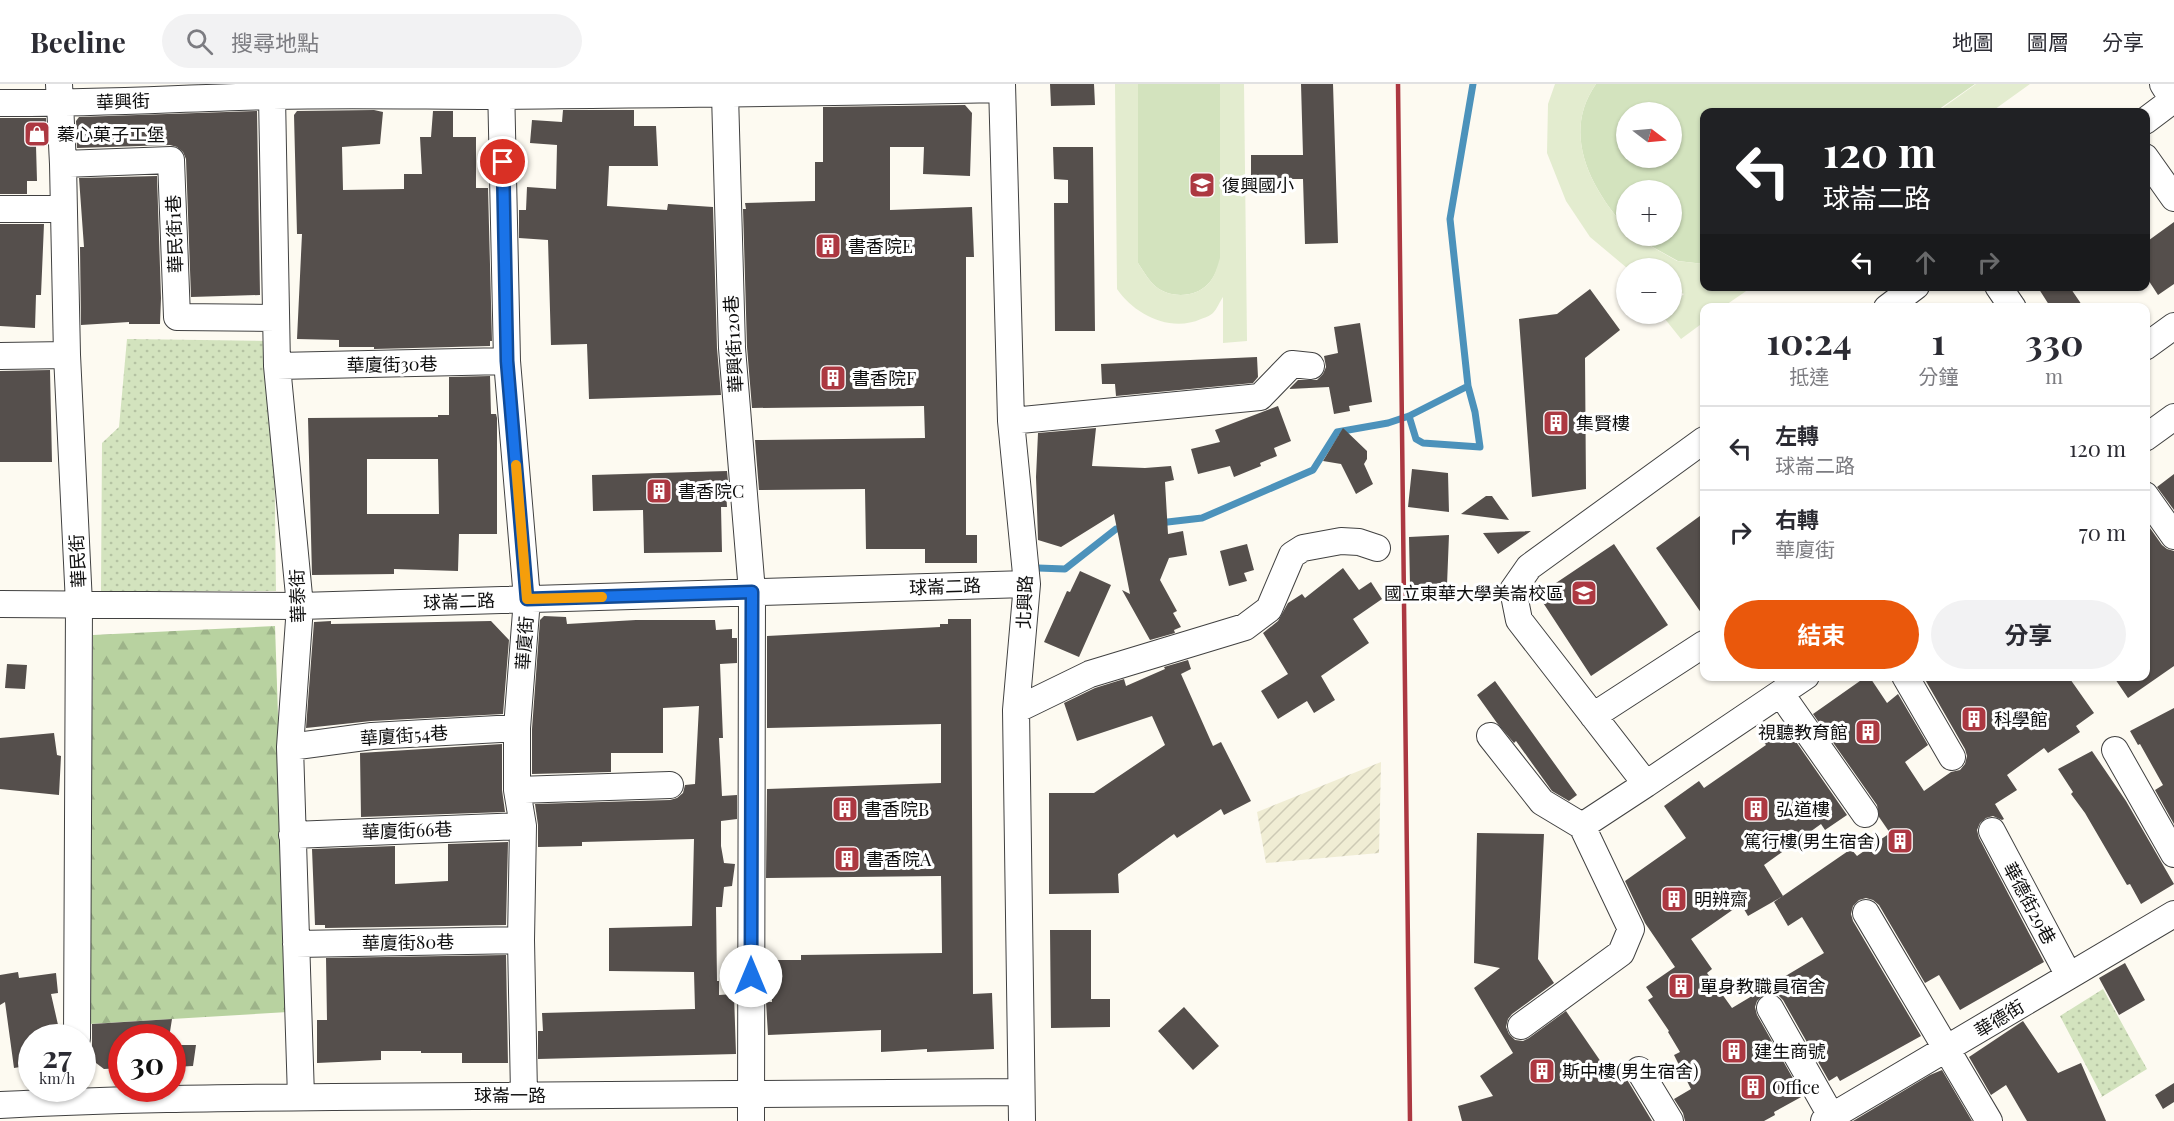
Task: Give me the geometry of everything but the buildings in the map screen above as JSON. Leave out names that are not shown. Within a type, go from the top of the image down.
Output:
[{"type":"street","name":"華興街","points":[[0,104],[59,94],[272,96],[657,88],[725,94],[829,89],[1002,87]]},
{"type":"street","name":"北興路","points":[[1002,87],[1011,421],[1027,584],[1016,710],[1022,1121]]},
{"type":"street","name":"華廈街","points":[[501,90],[507,361],[527,599],[517,728],[517,790],[523,826],[521,940],[524,1094]]},
{"type":"street","name":"華民街","points":[[59,94],[63,164],[67,355],[80,604],[77,1024]]},
{"type":"street","name":"華興街120巷","points":[[725,94],[732,348],[752,592],[751,1114]]},
{"type":"street","points":[[2150,116],[2170,95]]},
{"type":"street","name":"華泰街","points":[[272,96],[277,366],[300,606],[290,747],[301,1097]]},
{"type":"street","name":"華民街1巷","points":[[63,164],[171,160],[177,317],[275,318]]},
{"type":"street","points":[[2150,164],[2174,198]]},
{"type":"street","points":[[0,209],[63,209]]},
{"type":"street","points":[[1894,303],[1909,291]]},
{"type":"street","points":[[2150,343],[2174,326]]},
{"type":"street","points":[[0,356],[67,355]]},
{"type":"street","name":"華廈街30巷","points":[[277,366],[507,361]]},
{"type":"street","points":[[1011,421],[1260,397],[1292,364],[1311,366]]},
{"type":"street","points":[[2150,434],[2174,417]]},
{"type":"street","points":[[1646,784],[1519,620],[1513,590],[1529,567],[1700,443]]},
{"type":"street","points":[[2150,502],[2174,536]]},
{"type":"street","points":[[1016,710],[1090,674],[1245,627],[1269,609],[1293,555],[1303,548],[1341,541],[1359,542],[1377,548]]},
{"type":"street","name":"球崙二路","points":[[0,604],[300,606],[1027,584]]},
{"type":"street","points":[[1593,716],[1700,647]]},
{"type":"street","points":[[1582,826],[1799,681]]},
{"type":"street","points":[[1908,681],[1952,757]]},
{"type":"street","points":[[1781,694],[1865,814]]},
{"type":"street","name":"華廈街54巷","points":[[290,747],[372,736],[517,728]]},
{"type":"street","points":[[1490,736],[1542,802],[1582,826],[1631,929],[1621,953],[1521,1026]]},
{"type":"street","points":[[2115,750],[2174,854]]},
{"type":"street","points":[[517,790],[670,785]]},
{"type":"street","name":"華廈街66巷","points":[[292,835],[523,826]]},
{"type":"street","name":"華德街29巷","points":[[1992,831],[2069,976]]},
{"type":"street","points":[[1866,914],[1989,1121]]},
{"type":"street","name":"華德街","points":[[1830,1120],[2174,914]]},
{"type":"street","name":"華廈街80巷","points":[[296,944],[521,940]]},
{"type":"street","points":[[1770,1008],[1830,1120]]},
{"type":"street","points":[[1639,1070],[1670,1121]]},
{"type":"street","name":"球崙一路","points":[[96,1095],[301,1097],[524,1094],[751,1114],[1020,1092]]},
{"type":"street","name":"球崙一路","points":[[0,1105],[23,1102]]},
{"type":"shaded area","points":[[1381,762],[1379,853],[1266,863],[1257,812]]},
{"type":"green space","points":[[1115,84],[1138,84],[1138,263],[1156,287],[1171,294],[1184,295],[1197,292],[1208,284],[1220,258],[1220,84],[1244,84],[1247,341],[1223,343],[1223,297],[1210,315],[1189,323],[1177,324],[1154,319],[1143,313],[1124,298],[1117,289]]},
{"type":"green space","points":[[1138,84],[1220,84],[1221,258],[1210,281],[1203,288],[1191,294],[1177,295],[1159,289],[1150,281],[1138,263]]},
{"type":"green space","points":[[1555,84],[1596,84],[1586,103],[1581,122],[1581,141],[1592,178],[1616,216],[1616,246],[1651,246],[1672,258],[1616,259],[1590,237],[1566,201],[1547,153],[1548,104]]},
{"type":"green space","points":[[1596,84],[1975,84],[1941,108],[1700,108],[1700,264],[1682,261],[1682,258],[1673,258],[1651,246],[1682,246],[1682,180],[1616,180],[1616,216],[1592,178],[1581,141],[1581,122],[1586,103]]},
{"type":"green space","points":[[1976,84],[2030,84],[1997,108],[1943,108]]},
{"type":"green space","points":[[1682,262],[1700,264],[1700,291],[1746,291],[1729,303],[1700,303],[1700,325],[1681,339],[1669,324],[1682,324],[1682,296],[1684,294],[1682,293]]},
{"type":"green space","points":[[127,339],[273,341],[276,591],[101,591],[102,443],[119,427]]},
{"type":"green space","points":[[275,626],[288,1012],[89,1024],[93,635]]},
{"type":"green space","points":[[2103,989],[2147,1069],[2100,1098],[2102,1096],[2060,1016]]},
{"type":"waterway","points":[[1159,523],[1202,518],[1313,470],[1337,432],[1388,423],[1409,416],[1468,386],[1450,219],[1473,84]]},
{"type":"waterway","points":[[1409,416],[1416,439],[1423,443],[1480,447],[1475,412],[1468,386]]},
{"type":"waterway","points":[[1038,568],[1065,569],[1116,529],[1124,528]]},
{"type":"railway","points":[[1398,84],[1410,1121]]},
{"type":"slow traffic","points":[[516,465],[527,599],[602,597]]},
{"type":"place","name":"蓁心菓子工堡","points":[[37,134]]},
{"type":"place","name":"復興國小","points":[[1202,185]]},
{"type":"place","name":"書香院E","points":[[828,246]]},
{"type":"place","name":"書香院F","points":[[833,378]]},
{"type":"place","name":"集賢樓","points":[[1556,423]]},
{"type":"place","name":"書香院C","points":[[659,491]]},
{"type":"place","name":"國立東華大學美崙校區","points":[[1584,593]]},
{"type":"place","name":"科學館","points":[[1974,719]]},
{"type":"place","name":"視聽教育館","points":[[1868,732]]},
{"type":"place","name":"書香院B","points":[[845,809]]},
{"type":"place","name":"弘道樓","points":[[1756,809]]},
{"type":"place","name":"篤行樓(男生宿舍)","points":[[1900,841]]},
{"type":"place","name":"書香院A","points":[[847,859]]},
{"type":"place","name":"明辨齋","points":[[1674,899]]},
{"type":"place","name":"單身教職員宿舍","points":[[1681,986]]},
{"type":"place","name":"建生商號","points":[[1734,1051]]},
{"type":"place","name":"斯中樓(男生宿舍)","points":[[1542,1071]]},
{"type":"place","name":"Office","points":[[1753,1087]]},
{"type":"route","points":[[503,162],[507,361],[527,599],[752,592],[751,976]]}]
